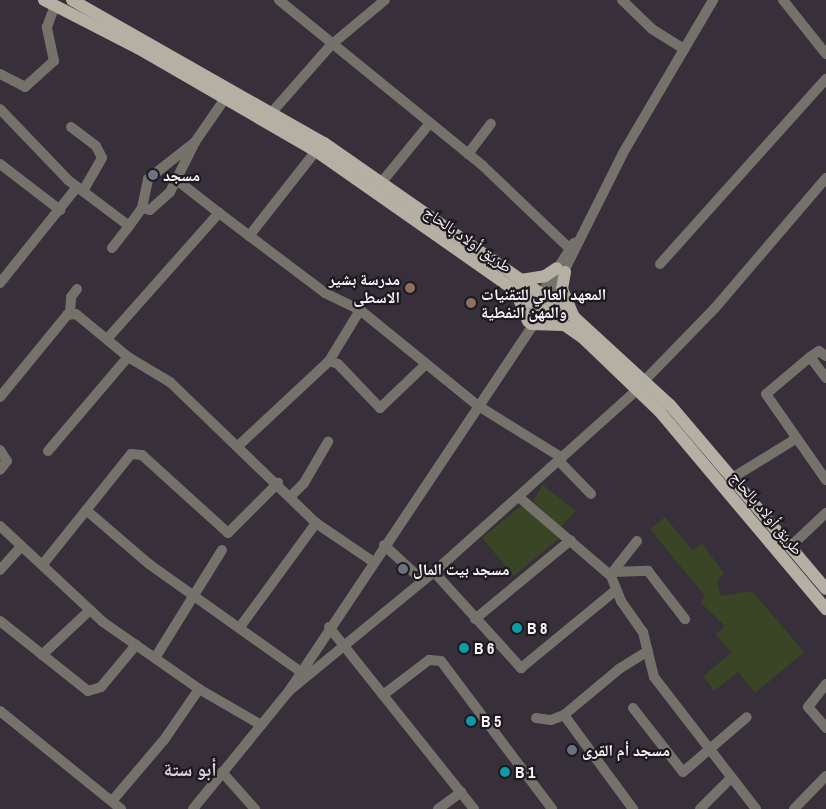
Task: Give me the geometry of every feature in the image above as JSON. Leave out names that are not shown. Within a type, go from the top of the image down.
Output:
[{"type":"main road","name":"طريق أولاد بالحاج","points":[[72,0],[272,110],[546,296],[569,321],[642,384],[732,478],[826,589]]},
{"type":"main road","name":"طريق أولاد بالحاج","points":[[49,3],[226,97],[316,151],[517,294],[538,308],[569,321]]},
{"type":"main road","points":[[517,294],[528,324],[569,321],[562,289],[561,270],[545,276],[521,280]]},
{"type":"main road","name":"طريق أولاد بالحاج","points":[[642,384],[826,609]]},
{"type":"street","points":[[279,0],[331,45],[468,154],[570,248]]},
{"type":"street","points":[[622,0],[652,29],[684,49]]},
{"type":"street","points":[[194,808],[289,691],[372,561],[477,405],[546,296],[713,0]]},
{"type":"street","points":[[783,0],[826,54]]},
{"type":"street","points":[[272,110],[331,45],[383,1]]},
{"type":"street","points":[[0,74],[25,87],[54,61],[47,27],[49,3]]},
{"type":"street","points":[[660,264],[826,79]]},
{"type":"street","points":[[142,208],[150,210],[160,203],[178,181],[195,142],[226,97]]},
{"type":"street","points":[[0,110],[80,189],[129,226]]},
{"type":"street","points":[[381,183],[430,123]]},
{"type":"street","points":[[468,154],[491,124]]},
{"type":"street","points":[[0,283],[60,210],[80,189],[102,158],[96,146],[71,127]]},
{"type":"street","points":[[112,248],[142,208],[148,179],[195,142]]},
{"type":"street","points":[[249,236],[316,151]]},
{"type":"street","points":[[0,164],[60,210]]},
{"type":"street","points":[[289,691],[346,647],[520,498],[642,384],[715,308],[826,178]]},
{"type":"street","points":[[178,181],[325,293],[360,310],[424,366],[477,405],[560,459],[591,494]]},
{"type":"street","points":[[106,339],[219,213]]},
{"type":"street","points":[[561,270],[570,248],[578,239]]},
{"type":"street","points":[[0,396],[70,313],[71,297],[77,288]]},
{"type":"street","points":[[238,446],[329,361],[360,310]]},
{"type":"street","points":[[70,313],[128,357],[170,382],[278,483],[316,522],[372,561]]},
{"type":"street","points":[[826,356],[819,351],[766,394],[794,440],[826,480]]},
{"type":"street","points":[[48,451],[128,357]]},
{"type":"street","points":[[810,357],[826,378]]},
{"type":"street","points":[[329,361],[338,364],[380,408],[424,366]]},
{"type":"street","points":[[732,478],[794,440]]},
{"type":"street","points":[[290,497],[304,484],[328,442]]},
{"type":"street","points":[[0,450],[7,461],[0,470]]},
{"type":"street","points":[[43,564],[135,453],[142,455],[228,533],[278,483]]},
{"type":"street","points":[[520,498],[612,574],[616,590],[643,632],[654,677],[729,780],[754,805],[745,809]]},
{"type":"street","points":[[86,510],[192,594],[301,672]]},
{"type":"street","points":[[790,546],[826,513]]},
{"type":"street","points":[[240,627],[316,522]]},
{"type":"street","points":[[0,526],[43,564],[90,610],[136,645],[199,688],[261,725]]},
{"type":"street","points":[[475,619],[571,540]]},
{"type":"street","points":[[612,574],[637,541]]},
{"type":"street","points":[[384,545],[423,581]]},
{"type":"street","points":[[0,570],[21,546]]},
{"type":"street","points":[[155,658],[192,594],[222,550]]},
{"type":"street","points":[[612,574],[648,571],[685,619]]},
{"type":"street","points":[[434,572],[520,668],[616,590]]},
{"type":"street","points":[[42,655],[90,610]]},
{"type":"street","points":[[0,621],[86,690],[94,692],[136,645]]},
{"type":"street","points":[[329,627],[474,809]]},
{"type":"street","points":[[536,718],[551,720],[564,715],[620,669],[648,651]]},
{"type":"street","points":[[384,695],[428,660],[441,661],[552,809]]},
{"type":"street","points":[[826,684],[808,707],[826,728]]},
{"type":"street","points":[[112,801],[164,740],[199,688]]},
{"type":"street","points":[[633,708],[681,772],[709,754],[747,717]]},
{"type":"street","points":[[0,711],[121,809]]},
{"type":"street","points":[[564,715],[634,809]]},
{"type":"street","points":[[222,772],[255,809]]},
{"type":"street","points":[[794,809],[826,776]]},
{"type":"street","points":[[700,809],[729,780]]},
{"type":"street","points":[[438,809],[461,792]]},
{"type":"green space","points":[[543,485],[576,511],[561,527],[533,501]]},
{"type":"green space","points":[[521,506],[562,536],[514,576],[482,538]]},
{"type":"green space","points":[[665,517],[692,550],[702,544],[724,573],[717,581],[721,596],[752,591],[804,652],[755,693],[738,672],[714,691],[703,676],[731,653],[716,634],[725,626],[701,603],[705,596],[650,529]]},
{"type":"place","name":"مسجد","points":[[153,175]]},
{"type":"place","name":"مدرسة بشير الاسطى","points":[[410,288]]},
{"type":"place","name":"المعهد العالي للتقنيات والمهن النفطية","points":[[471,303]]},
{"type":"place","name":"مسجد بيت المال","points":[[403,569]]},
{"type":"place","name":"B 8","points":[[517,628]]},
{"type":"place","name":"B 6","points":[[464,648]]},
{"type":"place","name":"B 5","points":[[471,721]]},
{"type":"place","name":"مسجد أم القرى","points":[[572,750]]},
{"type":"place","name":"B 1","points":[[505,772]]},
{"type":"district","name":"أبو ستة","points":[[190,770]]}]
